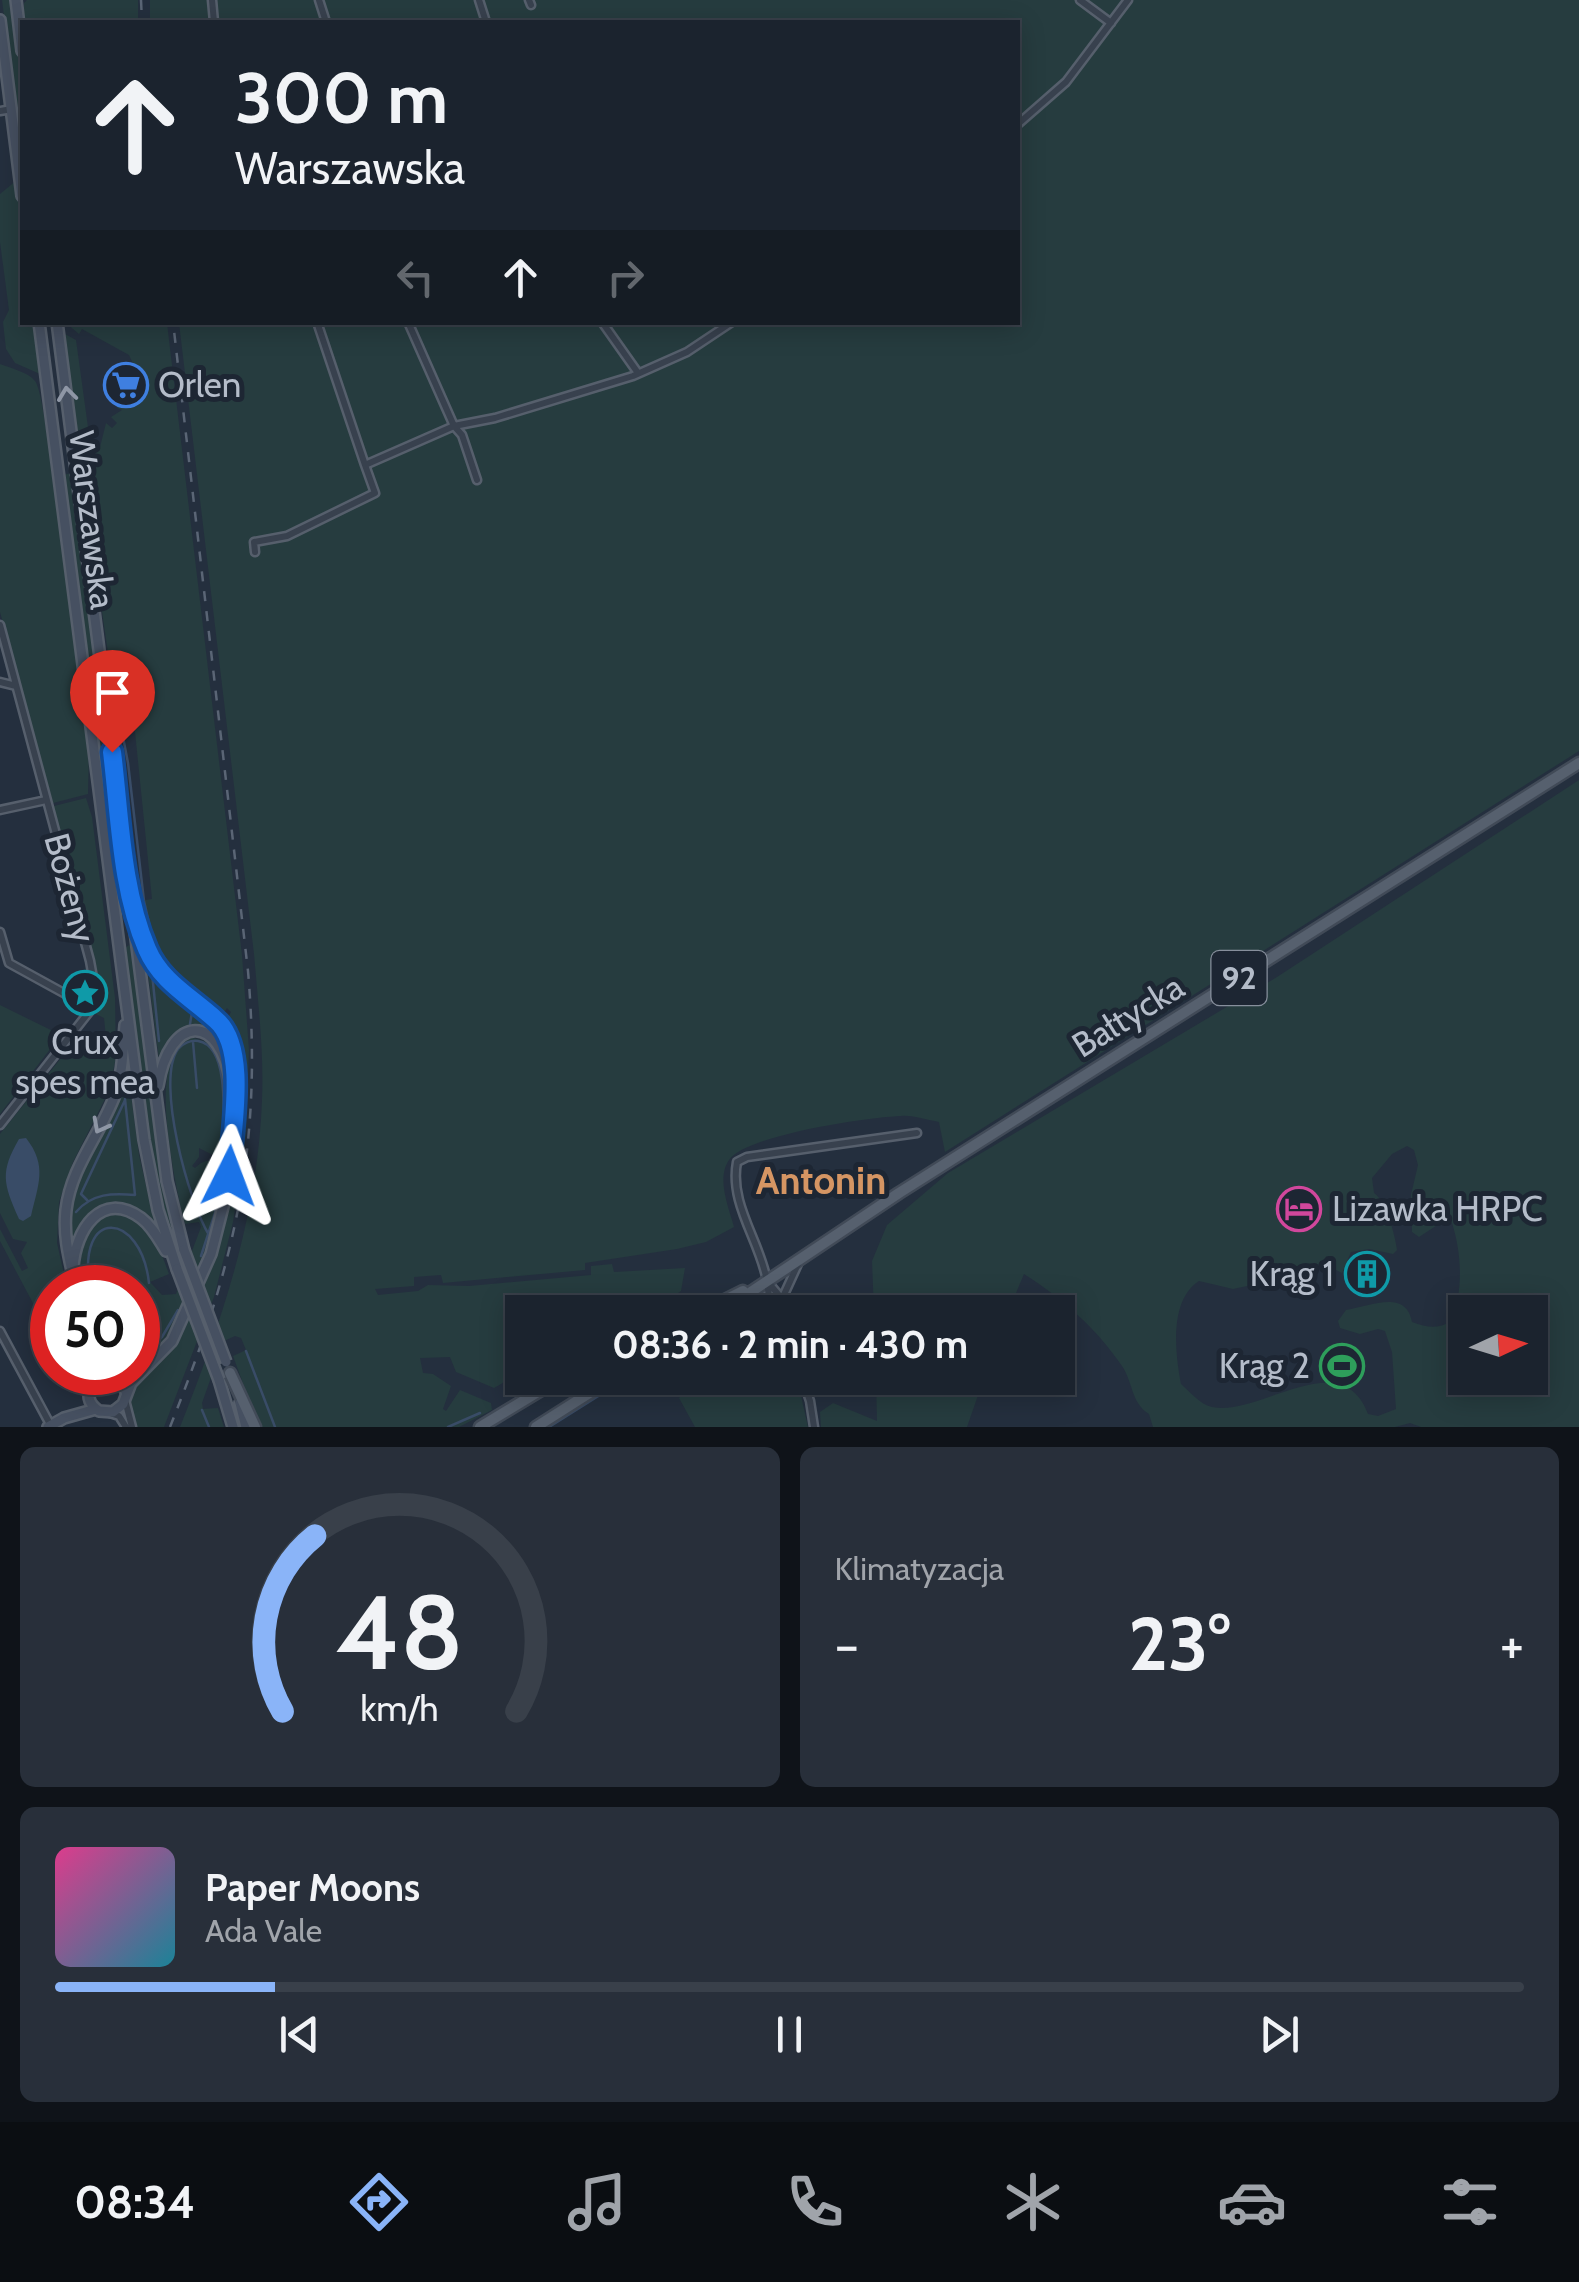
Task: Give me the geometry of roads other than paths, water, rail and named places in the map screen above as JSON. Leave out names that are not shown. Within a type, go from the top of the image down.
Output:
[{"type":"main road","points":[[16,0],[20,34]]},
{"type":"main road","points":[[0,20],[20,161]]},
{"type":"main road","name":"Warszawska","points":[[39,325],[147,1158],[162,1223],[233,1427]]},
{"type":"main road","name":"Warszawska","points":[[58,325],[169,1194],[184,1250],[246,1427]]},
{"type":"main road","points":[[58,468],[76,466]]},
{"type":"main road","name":"Bałtycka","points":[[747,1295],[916,1183],[1579,763]]},
{"type":"main road","points":[[129,887],[154,964],[173,986],[218,1021],[230,1036],[236,1064],[229,1176],[216,1239],[180,1326],[160,1355]]},
{"type":"main road","points":[[70,1265],[65,1243],[66,1208],[75,1174],[120,1080],[126,998]]},
{"type":"main road","points":[[157,1104],[161,1067],[168,1049],[182,1034],[198,1032],[215,1039],[224,1052],[232,1109]]},
{"type":"main road","points":[[74,1265],[75,1246],[82,1229],[93,1218],[113,1210],[129,1212],[144,1221],[177,1269]]},
{"type":"main road","name":"Bałtycka","points":[[739,1295],[763,1284]]},
{"type":"main road","points":[[228,1368],[255,1427]]},
{"type":"main road","points":[[50,1427],[88,1395],[96,1409]]},
{"type":"main road","points":[[480,1427],[534,1395]]},
{"type":"main road","points":[[536,1427],[586,1395]]},
{"type":"main road","points":[[64,1418],[96,1409],[118,1409],[125,1397]]},
{"type":"main road","points":[[471,1427],[493,1420]]},
{"type":"street","points":[[1080,0],[1112,23]]},
{"type":"street","points":[[1020,122],[1066,82],[1128,0]]},
{"type":"street","points":[[0,111],[12,109]]},
{"type":"street","points":[[255,552],[254,542],[287,536],[375,493],[318,325]]},
{"type":"street","points":[[409,325],[454,426],[462,435],[477,480]]},
{"type":"street","points":[[604,325],[638,373]]},
{"type":"street","points":[[365,465],[454,426],[531,408],[638,373],[687,352],[728,325]]},
{"type":"street","name":"Bożeny","points":[[0,625],[92,969],[95,989],[91,1008]]},
{"type":"street","points":[[0,682],[18,686]]},
{"type":"street","points":[[0,810],[46,800]]},
{"type":"street","points":[[0,932],[9,964],[91,1008],[0,1125]]},
{"type":"street","points":[[767,1295],[741,1205],[736,1162],[747,1157],[918,1132]]},
{"type":"street","points":[[783,1295],[801,1259]]},
{"type":"street","points":[[763,1284],[778,1295]]},
{"type":"street","points":[[0,1331],[50,1427]]},
{"type":"street","points":[[808,1395],[814,1427]]},
{"type":"street","points":[[125,1397],[129,1427]]},
{"type":"street","points":[[109,1412],[129,1427]]},
{"type":"water","points":[[26,1138],[37,1158],[39,1176],[31,1216],[23,1221],[7,1187],[6,1169],[19,1139]]},
{"type":"waterway","points":[[113,685],[128,763],[144,901],[154,945],[165,966],[218,1010]]},
{"type":"waterway","points":[[159,1041],[152,973],[168,992],[217,1029]]},
{"type":"waterway","points":[[190,1024],[192,1012]]},
{"type":"waterway","points":[[209,1235],[184,1171],[172,1113],[172,1065],[178,1049],[190,1042],[209,1046],[216,1056],[223,1086],[222,1146]]},
{"type":"waterway","points":[[193,1042],[197,1088]]},
{"type":"waterway","points":[[76,1212],[103,1196],[135,1195],[125,1099]]},
{"type":"waterway","points":[[87,1200],[81,1194],[125,1100]]},
{"type":"waterway","points":[[201,1256],[215,1213],[221,1171]]},
{"type":"waterway","points":[[88,1265],[92,1242],[100,1231],[111,1228],[123,1231],[134,1242],[145,1265]]},
{"type":"waterway","points":[[160,1339],[178,1310]]},
{"type":"waterway","points":[[246,1351],[275,1427]]},
{"type":"waterway","points":[[549,1427],[600,1395]]},
{"type":"waterway","points":[[202,1410],[209,1427]]},
{"type":"waterway","points":[[448,1427],[480,1413]]},
{"type":"railway","points":[[141,0],[142,20]]},
{"type":"railway","points":[[170,1427],[212,1312],[239,1204],[247,1150],[252,1034],[173,325]]},
{"type":"place","name":"Orlen","points":[[126,385]]},
{"type":"place","name":"Crux spes mea","points":[[85,993]]},
{"type":"place","name":"Lizawka HRPC","points":[[1299,1209]]},
{"type":"place","name":"Krąg 1","points":[[1367,1274]]},
{"type":"place","name":"Krąg 2","points":[[1342,1366]]},
{"type":"district","name":"Antonin","points":[[821,1181]]}]
